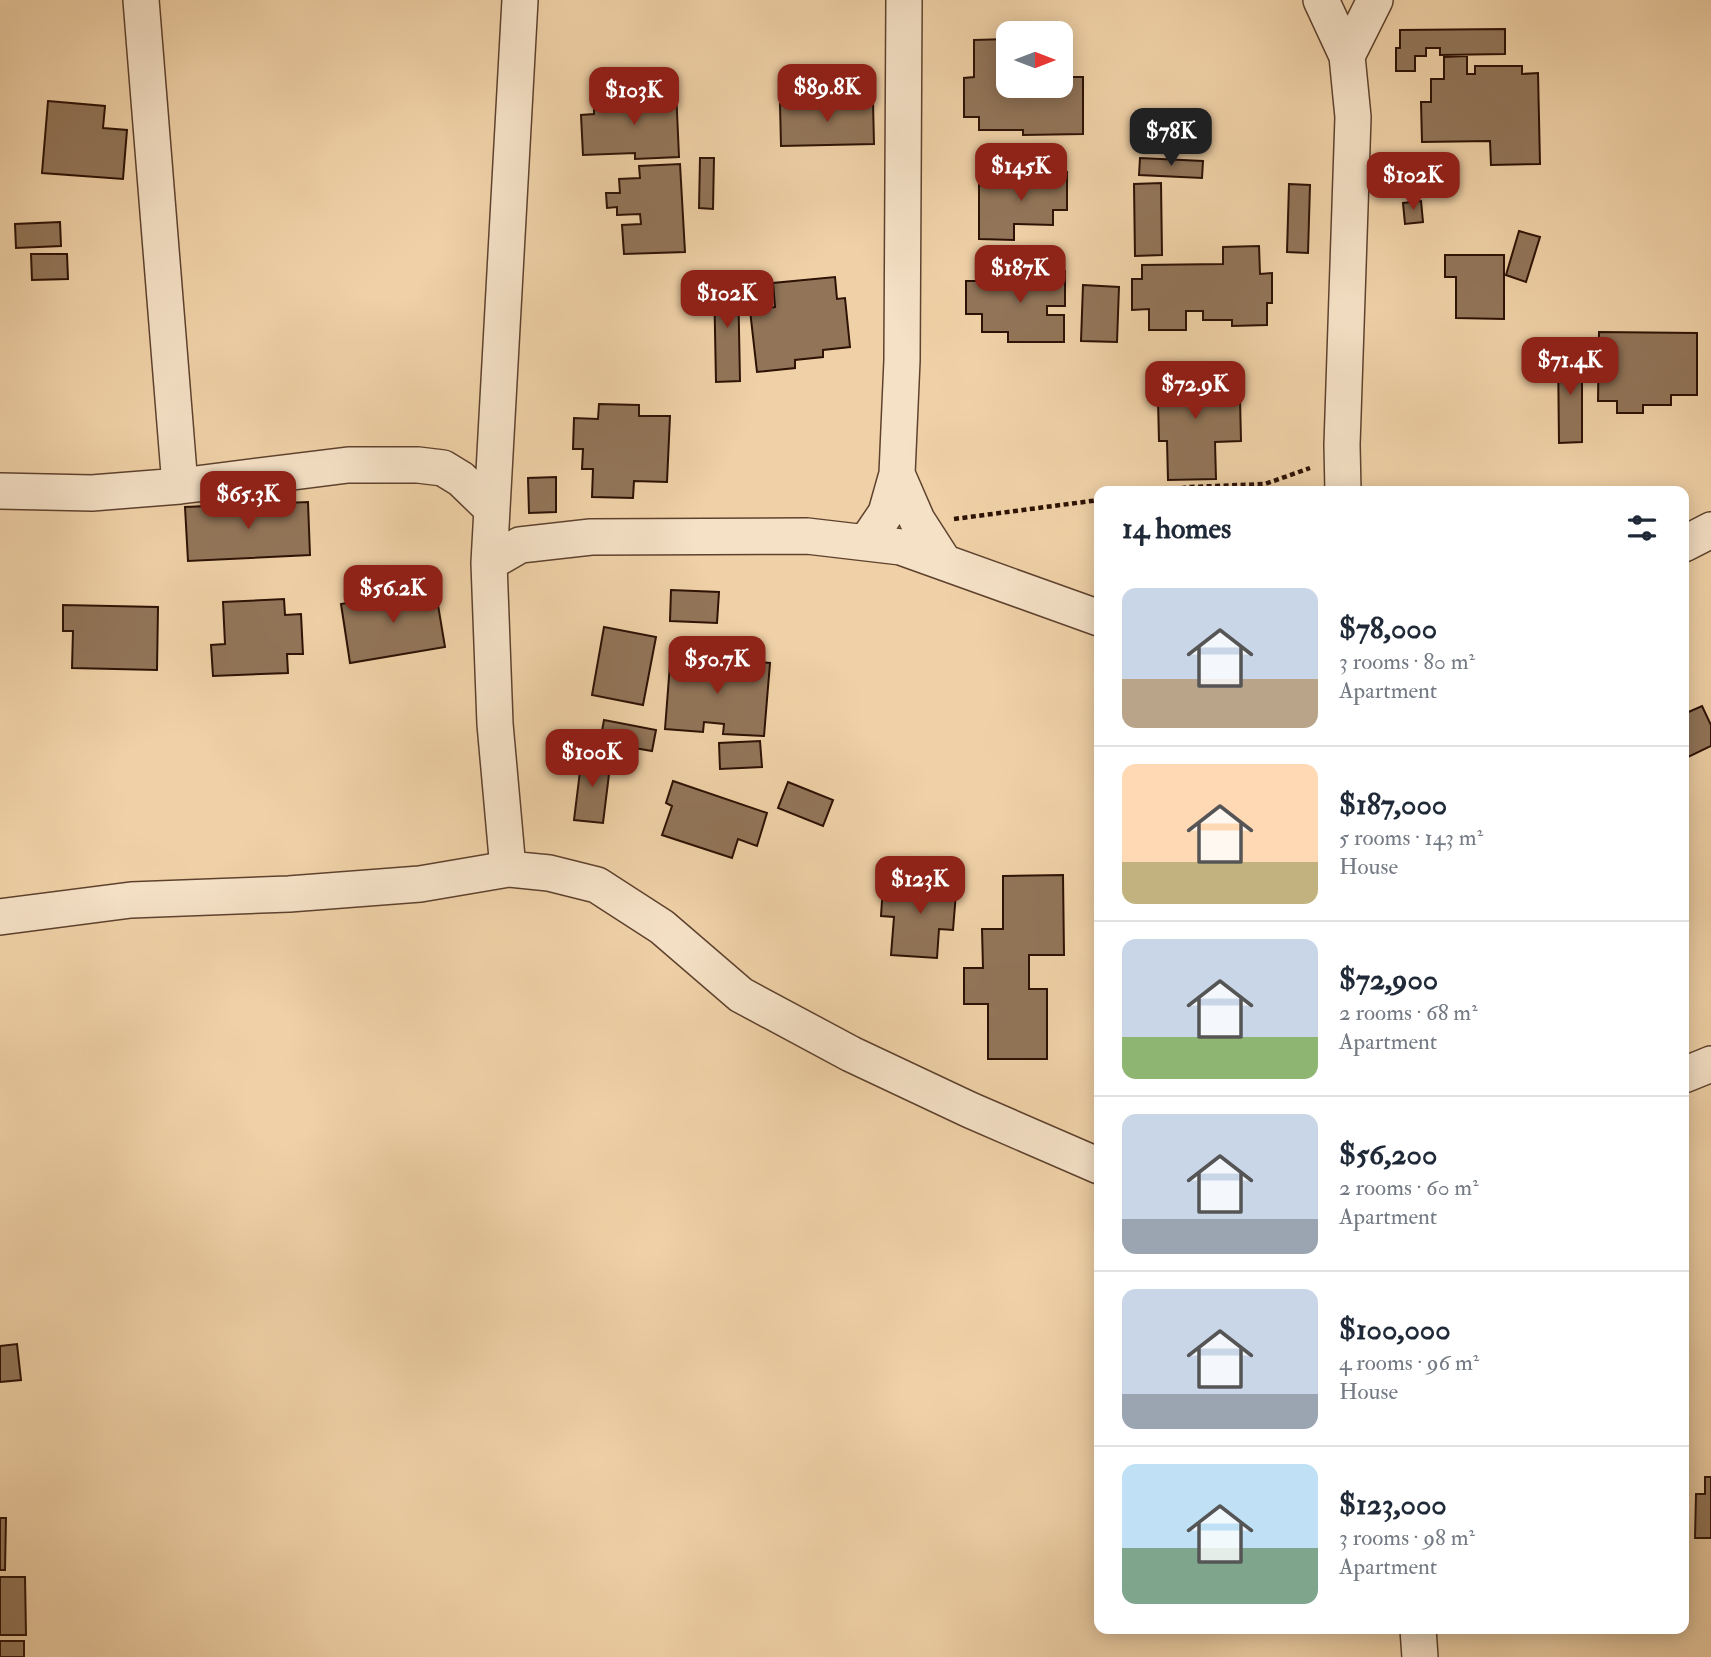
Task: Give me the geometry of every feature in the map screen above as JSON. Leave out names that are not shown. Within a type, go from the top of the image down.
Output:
[{"type":"street","points":[[141,0],[180,486]]},
{"type":"street","points":[[508,869],[495,724],[489,563],[520,0]]},
{"type":"street","points":[[867,541],[886,513],[897,474],[902,360],[904,0]]},
{"type":"street","points":[[1321,0],[1347,56],[1353,117],[1343,486]]},
{"type":"street","points":[[1347,56],[1376,0]]},
{"type":"street","points":[[0,491],[92,493],[180,486],[348,465],[418,465],[443,468],[461,480],[492,509]]},
{"type":"street","points":[[897,474],[917,520],[944,562]]},
{"type":"street","points":[[1689,541],[1711,530]]},
{"type":"street","points":[[489,563],[520,545],[591,537],[807,536],[867,541],[901,547],[1094,616]]},
{"type":"street","points":[[0,917],[131,900],[289,894],[420,884],[508,869],[549,873],[597,885],[662,928],[741,995],[874,1065],[1094,1164]]},
{"type":"street","points":[[1689,1073],[1711,1064]]},
{"type":"street","points":[[1418,1634],[1420,1657]]},
{"type":"path","points":[[1215,486],[1265,484],[1308,469],[1342,444]]},
{"type":"path","points":[[917,520],[966,518],[1094,501]]},
{"type":"building","points":[[1505,29],[1505,54],[1440,55],[1440,48],[1426,48],[1426,56],[1415,56],[1415,71],[1396,71],[1396,48],[1400,48],[1400,30]]},
{"type":"building","points":[[996,39],[996,98],[1073,98],[1073,77],[1083,77],[1083,134],[1023,135],[1023,130],[979,130],[979,117],[964,117],[964,78],[974,77],[974,40]]},
{"type":"building","points":[[1467,56],[1467,74],[1475,74],[1475,66],[1522,66],[1522,74],[1538,73],[1540,164],[1491,165],[1490,141],[1422,142],[1421,102],[1431,102],[1431,79],[1444,79],[1444,57]]},
{"type":"building","points":[[676,89],[679,157],[635,159],[635,153],[583,155],[581,115],[594,114],[594,102],[641,100],[640,91]]},
{"type":"building","points":[[48,101],[105,106],[103,128],[127,130],[123,179],[42,173]]},
{"type":"building","points":[[873,102],[874,144],[781,146],[780,104]]},
{"type":"building","points":[[700,158],[714,158],[713,209],[699,208]]},
{"type":"building","points":[[1140,158],[1203,161],[1202,178],[1139,175]]},
{"type":"building","points":[[680,164],[685,252],[624,254],[622,225],[641,224],[640,214],[617,215],[617,207],[607,208],[606,193],[620,193],[619,179],[640,178],[639,166]]},
{"type":"building","points":[[1009,171],[1067,172],[1067,210],[1053,210],[1053,225],[1014,224],[1014,240],[979,239],[979,185],[1009,186]]},
{"type":"building","points":[[1161,183],[1162,255],[1135,256],[1134,184]]},
{"type":"building","points":[[1289,184],[1310,185],[1308,253],[1287,252]]},
{"type":"building","points":[[1421,201],[1423,222],[1405,224],[1403,203]]},
{"type":"building","points":[[60,222],[61,246],[16,248],[15,224]]},
{"type":"building","points":[[1519,231],[1540,237],[1526,282],[1506,275]]},
{"type":"building","points":[[1259,246],[1260,274],[1272,273],[1272,303],[1267,303],[1267,325],[1232,326],[1232,320],[1203,320],[1203,311],[1186,311],[1186,330],[1149,330],[1149,309],[1132,310],[1132,279],[1142,279],[1142,265],[1223,264],[1223,247]]},
{"type":"building","points":[[31,254],[67,254],[68,279],[32,280]]},
{"type":"building","points":[[1445,255],[1504,255],[1504,319],[1456,318],[1456,277],[1445,277]]},
{"type":"building","points":[[989,271],[1065,271],[1065,306],[1047,306],[1047,315],[1064,315],[1064,342],[1008,342],[1008,332],[982,332],[982,314],[966,314],[966,281],[989,281]]},
{"type":"building","points":[[835,277],[837,299],[845,298],[850,347],[823,350],[823,357],[795,360],[795,368],[757,372],[750,310],[775,307],[773,283]]},
{"type":"building","points":[[714,279],[738,279],[740,381],[716,382]]},
{"type":"building","points":[[1083,285],[1119,287],[1117,342],[1081,341]]},
{"type":"building","points":[[1599,332],[1697,333],[1697,395],[1671,395],[1671,405],[1643,405],[1643,413],[1617,413],[1617,401],[1598,401]]},
{"type":"building","points":[[1558,352],[1582,352],[1582,442],[1559,443]]},
{"type":"building","points":[[1215,363],[1216,400],[1240,399],[1241,441],[1215,442],[1216,479],[1168,480],[1167,441],[1159,441],[1158,401],[1167,400],[1166,365]]},
{"type":"building","points":[[599,404],[639,405],[639,416],[670,416],[667,482],[634,481],[633,498],[592,497],[593,469],[582,469],[583,449],[573,449],[574,418],[598,419]]},
{"type":"building","points":[[556,477],[556,512],[529,513],[528,478]]},
{"type":"building","points":[[308,502],[310,555],[188,561],[185,507]]},
{"type":"building","points":[[435,587],[445,647],[350,663],[341,604]]},
{"type":"building","points":[[671,590],[719,592],[717,623],[670,621]]},
{"type":"building","points":[[284,599],[285,615],[301,614],[303,654],[287,654],[288,673],[213,676],[211,645],[225,644],[223,602]]},
{"type":"building","points":[[63,605],[158,607],[157,670],[72,668],[73,631],[63,631]]},
{"type":"building","points":[[604,627],[656,637],[643,705],[592,695]]},
{"type":"building","points":[[671,651],[702,653],[701,674],[726,677],[727,659],[770,663],[764,736],[723,734],[724,724],[704,722],[703,732],[665,729]]},
{"type":"building","points":[[1702,706],[1711,725],[1711,746],[1689,757],[1689,712]]},
{"type":"building","points":[[604,720],[656,730],[652,751],[600,742]]},
{"type":"building","points":[[760,741],[762,767],[720,769],[719,743]]},
{"type":"building","points":[[582,755],[611,758],[603,823],[574,820]]},
{"type":"building","points":[[673,781],[767,813],[757,846],[738,839],[732,858],[662,835],[672,806],[666,803]]},
{"type":"building","points":[[788,782],[833,800],[823,826],[778,808]]},
{"type":"building","points":[[1063,875],[1064,955],[1029,955],[1029,989],[1047,989],[1047,1059],[988,1059],[988,1004],[964,1004],[964,968],[983,968],[982,929],[1003,929],[1003,876]]},
{"type":"building","points":[[927,879],[957,880],[953,930],[939,929],[937,958],[891,955],[894,917],[881,916],[883,886],[926,888]]},
{"type":"building","points":[[17,1344],[21,1380],[0,1382],[0,1346]]},
{"type":"building","points":[[1705,1477],[1711,1477],[1711,1538],[1695,1538],[1696,1494],[1705,1494]]},
{"type":"building","points":[[0,1518],[6,1518],[5,1570],[0,1570]]},
{"type":"building","points":[[0,1577],[25,1577],[26,1635],[0,1635]]},
{"type":"building","points":[[0,1641],[24,1641],[24,1657],[0,1657]]}]
